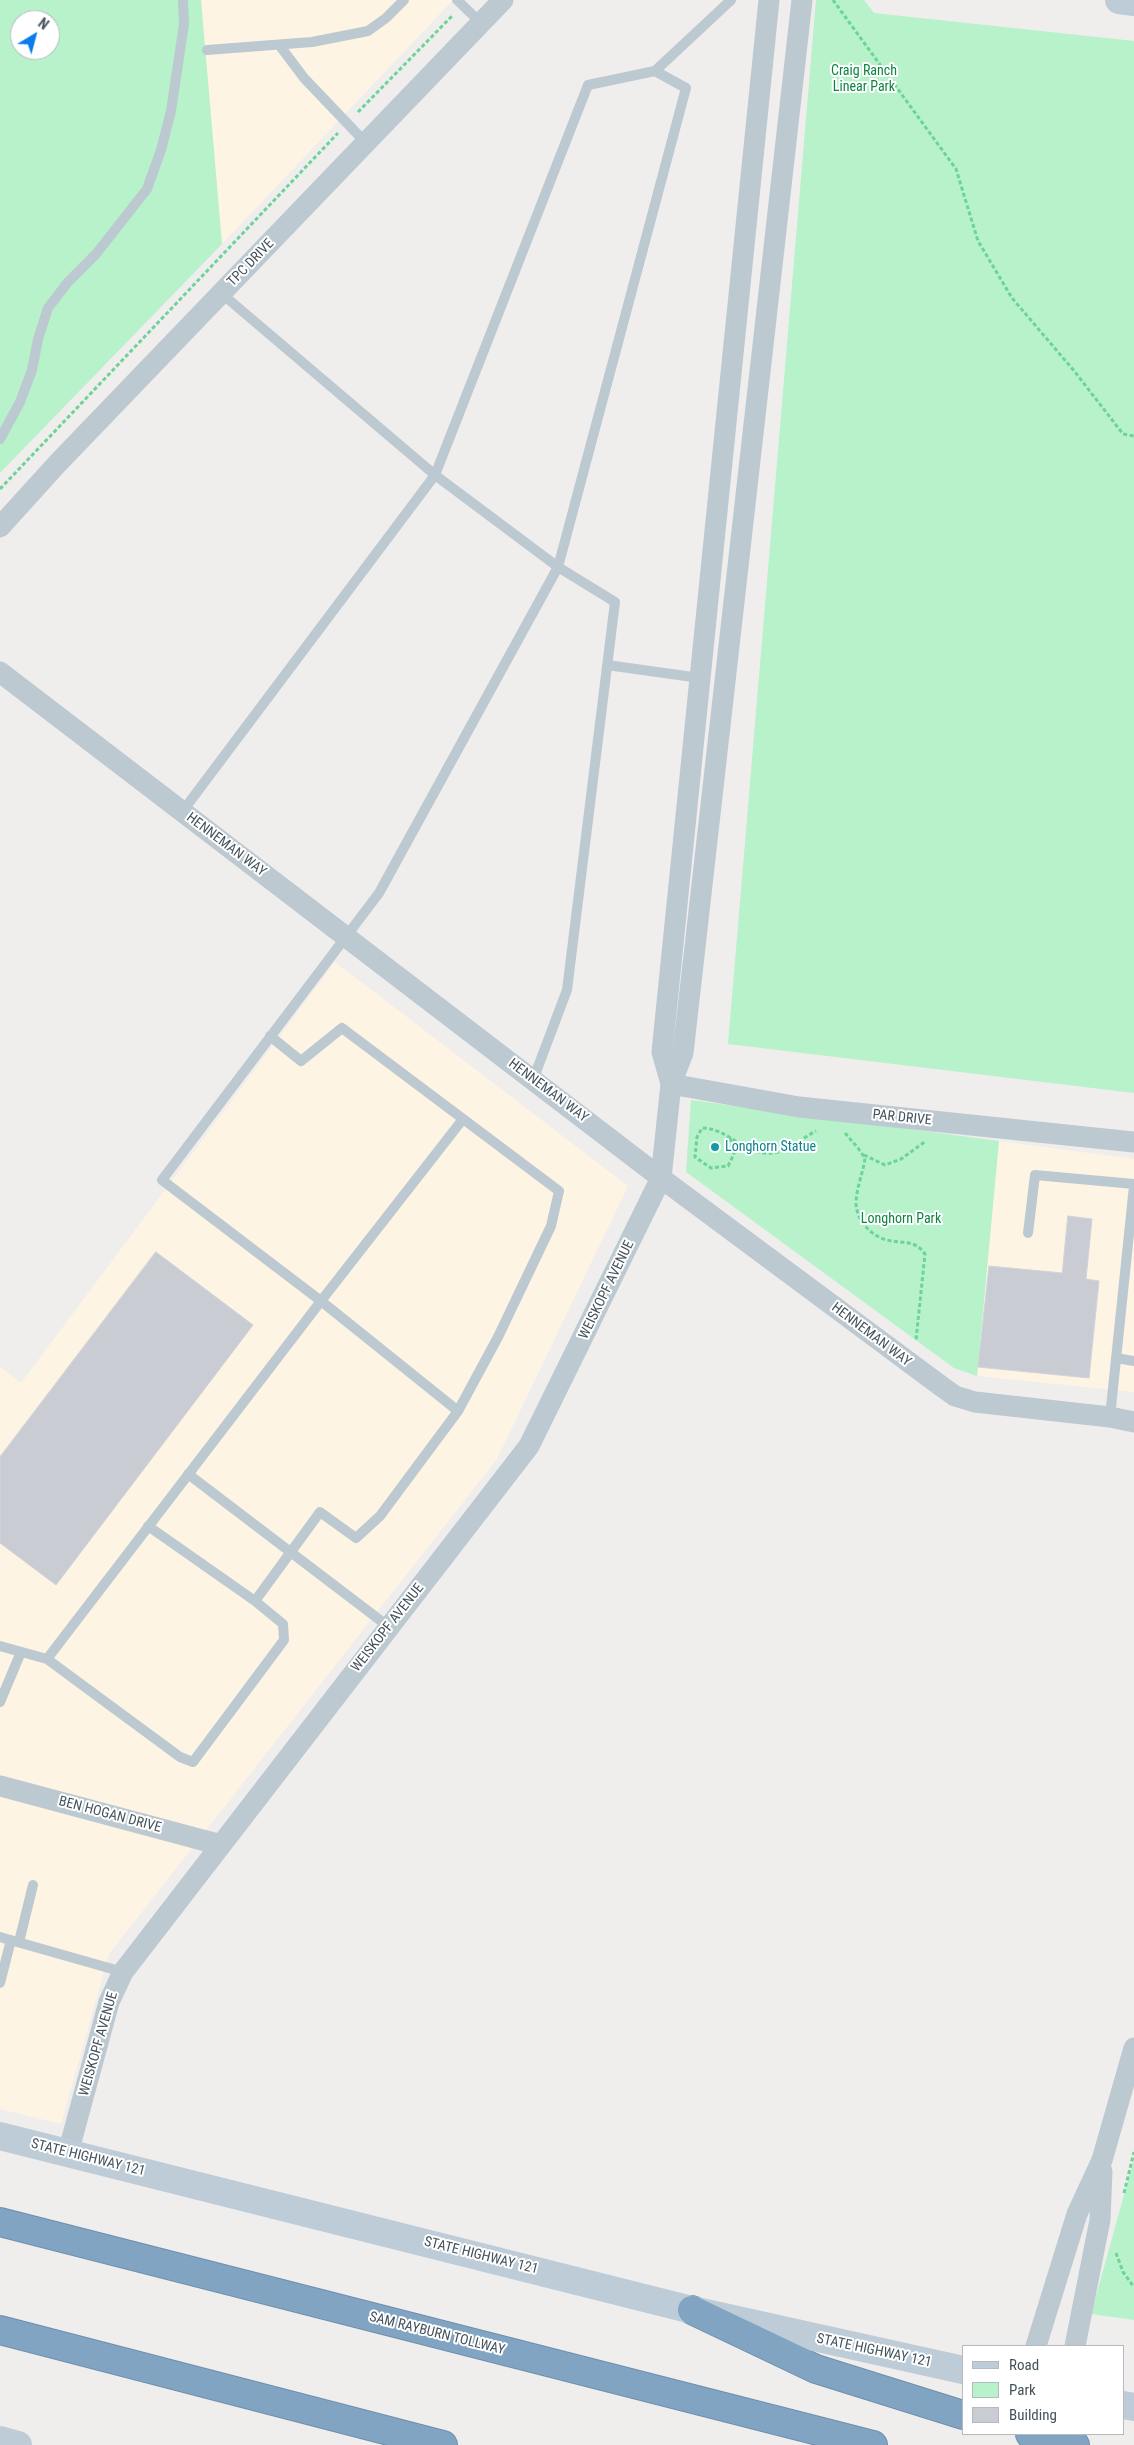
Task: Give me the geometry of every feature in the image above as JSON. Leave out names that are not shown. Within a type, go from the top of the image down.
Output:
[{"type":"highway","name":"SAM RAYBURN TOLLWAY","points":[[0,2222],[873,2445]]},
{"type":"highway","points":[[692,2310],[816,2369],[962,2415]]},
{"type":"highway","points":[[0,2330],[444,2445]]},
{"type":"highway","points":[[1034,2435],[1075,2445]]},
{"type":"main road","points":[[1119,0],[1134,2]]},
{"type":"main road","name":"STATE HIGHWAY 121","points":[[0,2136],[692,2310],[962,2370]]},
{"type":"main road","points":[[0,2440],[18,2445]]},
{"type":"street","name":"TPC DRIVE","points":[[0,527],[57,464],[503,0]]},
{"type":"street","points":[[671,1084],[662,1052],[769,0]]},
{"type":"street","points":[[671,1084],[683,1053],[802,0]]},
{"type":"street","name":"HENNEMAN WAY","points":[[0,672],[661,1178],[956,1396],[975,1402],[1110,1417],[1134,1422]]},
{"type":"street","name":"PAR DRIVE","points":[[671,1084],[799,1107],[1134,1142]]},
{"type":"street","name":"WEISKOPF AVENUE","points":[[68,2153],[109,2002],[123,1972],[529,1446],[661,1178],[671,1084]]},
{"type":"street","name":"BEN HOGAN DRIVE","points":[[0,1786],[220,1845]]},
{"type":"street","points":[[1036,2345],[1077,2214],[1102,2160],[1134,2048]]},
{"type":"street","points":[[1076,2345],[1100,2220],[1102,2160]]},
{"type":"lane","points":[[0,439],[20,402],[32,370],[38,339],[48,308],[68,282],[113,234],[146,189],[161,150],[171,111],[183,32],[183,0]]},
{"type":"lane","points":[[207,50],[280,46],[368,31],[386,18],[404,0]]},
{"type":"lane","points":[[182,812],[435,475],[588,85],[655,70],[731,0]]},
{"type":"lane","points":[[459,3],[481,23]]},
{"type":"lane","points":[[280,46],[304,78],[366,142]]},
{"type":"lane","points":[[458,1411],[321,1301],[162,1180],[379,893],[558,567],[686,88],[655,70]]},
{"type":"lane","points":[[221,294],[435,475],[558,567],[614,602],[567,990],[533,1080]]},
{"type":"lane","points":[[607,665],[700,678]]},
{"type":"lane","points":[[255,1601],[320,1512],[356,1538],[380,1516],[458,1411],[498,1337],[551,1226],[559,1191],[342,1028],[301,1061],[270,1036]]},
{"type":"lane","points":[[46,1659],[463,1119]]},
{"type":"lane","points":[[1028,1233],[1035,1176],[1134,1185],[1110,1417]]},
{"type":"lane","points":[[1116,1358],[1134,1361]]},
{"type":"lane","points":[[188,1474],[388,1628]]},
{"type":"lane","points":[[0,1646],[46,1659],[180,1757],[193,1762],[284,1640],[283,1624],[255,1601],[148,1526]]},
{"type":"lane","points":[[0,1702],[21,1652]]},
{"type":"lane","points":[[0,1983],[33,1885]]},
{"type":"lane","points":[[0,1937],[123,1972]]},
{"type":"path","points":[[833,0],[956,169],[978,241],[1012,298],[1075,372],[1123,434],[1134,436]]},
{"type":"path","points":[[0,489],[347,124],[459,3]]},
{"type":"path","points":[[730,1138],[734,1154],[728,1166],[711,1168],[695,1158],[697,1136],[702,1128],[713,1128],[730,1138],[750,1150],[763,1154],[779,1152],[821,1128]]},
{"type":"path","points":[[841,1132],[847,1134],[865,1158],[857,1196],[858,1217],[866,1228],[878,1236],[887,1240],[911,1242],[925,1254],[916,1340]]},
{"type":"path","points":[[861,1153],[873,1161],[885,1164],[901,1159],[930,1138]]},
{"type":"shaded area","points":[[201,0],[453,0],[222,244]]},
{"type":"shaded area","points":[[335,962],[628,1186],[497,1459],[109,1954],[61,2124],[0,2109],[0,1367],[21,1383]]},
{"type":"shaded area","points":[[999,1141],[1134,1159],[1134,1392],[977,1376]]},
{"type":"green space","points":[[0,0],[201,0],[222,244],[0,473]]},
{"type":"green space","name":"Craig Ranch Linear Park","points":[[816,0],[864,0],[874,13],[1134,41],[1134,1093],[728,1044]]},
{"type":"green space","name":"Longhorn Park","points":[[691,1100],[999,1141],[977,1376],[954,1368],[686,1172]]},
{"type":"green space","points":[[1134,2159],[1134,2320],[1091,2314]]},
{"type":"building","points":[[1068,1216],[1092,1219],[1086,1279],[1099,1281],[1089,1378],[978,1367],[989,1266],[1062,1273]]},
{"type":"building","points":[[156,1252],[253,1325],[56,1585],[0,1543],[0,1457]]},
{"type":"place","name":"Longhorn Statue","points":[[715,1147]]}]
